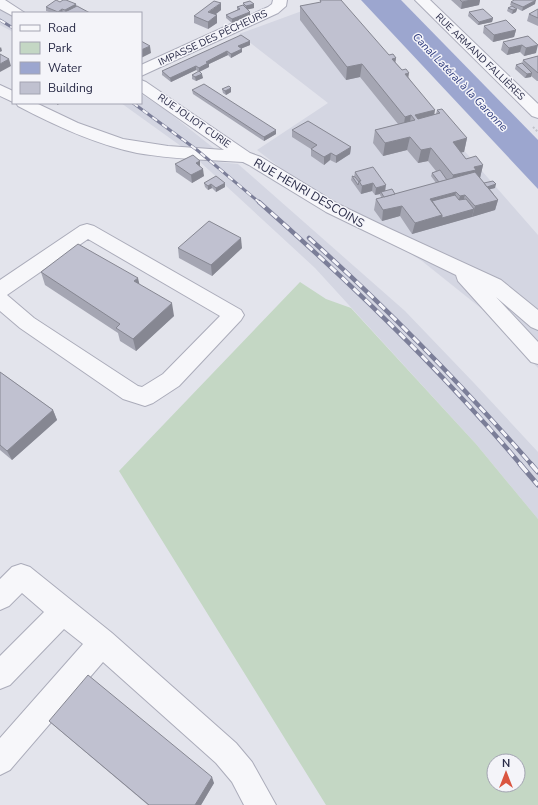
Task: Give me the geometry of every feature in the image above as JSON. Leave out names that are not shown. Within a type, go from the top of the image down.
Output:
[{"type":"street","name":"IMPASSE DES PÊCHEURS","points":[[142,71],[273,10],[279,6],[280,0]]},
{"type":"street","name":"RUE ARMAND FALLIÈRES","points":[[423,0],[538,114]]},
{"type":"street","points":[[0,3],[16,12]]},
{"type":"street","name":"RUE JOLIOT CURIE","points":[[142,86],[246,157]]},
{"type":"street","points":[[0,90],[12,96]]},
{"type":"street","name":"RUE HENRI DESCOINS","points":[[26,104],[88,132],[122,144],[162,150],[246,157],[269,168],[332,208],[381,234],[494,285],[514,300],[538,322]]},
{"type":"street","points":[[0,290],[87,230],[234,315],[171,380],[145,397],[131,393],[27,323],[0,300]]},
{"type":"street","points":[[456,267],[538,356]]},
{"type":"street","points":[[0,596],[21,576],[102,643],[226,752],[242,772],[261,805]]},
{"type":"street","points":[[0,675],[63,611]]},
{"type":"street","points":[[0,760],[102,643]]},
{"type":"shaded area","points":[[332,0],[538,235],[538,368],[482,309],[422,261],[316,195],[257,150],[328,103],[239,34]]},
{"type":"shaded area","points":[[0,8],[12,15],[12,31],[0,25]]},
{"type":"shaded area","points":[[142,95],[167,111],[216,150],[185,149],[122,104],[142,104]]},
{"type":"shaded area","points":[[198,160],[238,164],[405,311],[474,383],[538,452],[538,519],[476,444],[315,268]]},
{"type":"green space","points":[[300,282],[326,299],[351,308],[476,444],[538,519],[538,805],[326,805],[119,471]]},
{"type":"water","name":"Canal Latéral à la Garonne","points":[[361,0],[401,0],[538,140],[538,189]]},
{"type":"building","points":[[56,0],[60,2],[66,0],[76,4],[58,12],[46,7]]},
{"type":"building","points":[[320,0],[341,0],[389,55],[393,54],[396,58],[392,59],[402,70],[406,69],[409,73],[405,74],[435,110],[415,115],[418,119],[440,113],[437,110],[442,109],[467,138],[453,142],[466,159],[476,156],[483,165],[474,167],[476,170],[453,175],[431,148],[421,150],[410,137],[385,143],[375,130],[415,120],[411,115],[405,117],[362,64],[347,67],[300,6],[321,2]]},
{"type":"building","points":[[460,0],[471,0],[462,2]]},
{"type":"building","points":[[514,0],[536,0],[523,7],[511,2]]},
{"type":"building","points":[[214,1],[221,3],[208,12],[217,15],[208,22],[194,16]]},
{"type":"building","points":[[250,1],[254,4],[246,6],[243,3]]},
{"type":"building","points":[[243,5],[250,12],[232,19],[226,15],[240,9],[237,7]]},
{"type":"building","points":[[77,6],[88,12],[65,12]]},
{"type":"building","points":[[512,6],[517,9],[513,10],[508,8]]},
{"type":"building","points":[[483,9],[493,18],[479,22],[469,12]]},
{"type":"building","points":[[538,9],[538,18],[529,14]]},
{"type":"building","points":[[506,20],[516,30],[494,35],[484,26]]},
{"type":"building","points":[[241,35],[250,41],[238,46],[242,49],[231,54],[227,51],[206,62],[208,63],[199,68],[196,66],[170,78],[162,71]]},
{"type":"building","points":[[528,36],[538,45],[526,48],[522,45],[509,48],[503,42]]},
{"type":"building","points":[[142,42],[150,46],[142,50]]},
{"type":"building","points":[[0,54],[9,59],[0,64]]},
{"type":"building","points":[[538,56],[538,73],[523,60]]},
{"type":"building","points":[[522,63],[532,73],[527,74],[516,65]]},
{"type":"building","points":[[199,71],[202,74],[195,77],[192,75]]},
{"type":"building","points":[[204,84],[276,130],[264,137],[192,90]]},
{"type":"building","points":[[229,86],[231,88],[225,91],[222,89]]},
{"type":"building","points":[[308,121],[351,147],[336,156],[331,153],[324,157],[311,149],[317,145],[292,130]]},
{"type":"building","points":[[193,155],[200,161],[196,163],[203,169],[191,175],[175,164]]},
{"type":"building","points":[[373,167],[386,185],[376,188],[373,183],[362,186],[359,181],[361,181],[355,172]]},
{"type":"building","points":[[440,170],[447,180],[439,182],[432,173]]},
{"type":"building","points":[[475,172],[498,200],[475,206],[465,195],[460,196],[456,192],[430,199],[442,215],[415,223],[402,206],[383,210],[376,199]]},
{"type":"building","points":[[216,176],[225,183],[216,188],[211,184],[208,186],[204,183]]},
{"type":"building","points":[[352,176],[359,182],[358,185]]},
{"type":"building","points":[[493,181],[496,184],[487,187],[484,183]]},
{"type":"building","points":[[392,189],[395,194],[384,197],[381,192]]},
{"type":"building","points":[[455,195],[459,200],[466,199],[474,209],[442,218],[442,215],[432,201]]},
{"type":"building","points":[[209,221],[241,238],[211,265],[178,248]]},
{"type":"building","points":[[78,244],[138,278],[134,281],[172,303],[133,339],[116,328],[120,324],[41,272]]},
{"type":"building","points":[[0,372],[53,410],[7,451],[0,445]]},
{"type":"building","points":[[88,675],[212,777],[195,805],[149,805],[49,721]]},
{"type":"railway","points":[[0,20],[12,27]]},
{"type":"railway","points":[[134,104],[197,150],[260,203]]},
{"type":"railway","points":[[259,202],[328,264],[395,329],[459,395],[521,465]]},
{"type":"railway","points":[[309,238],[424,348],[532,465]]},
{"type":"railway","points":[[520,464],[538,485]]},
{"type":"railway","points":[[531,464],[538,472]]}]
